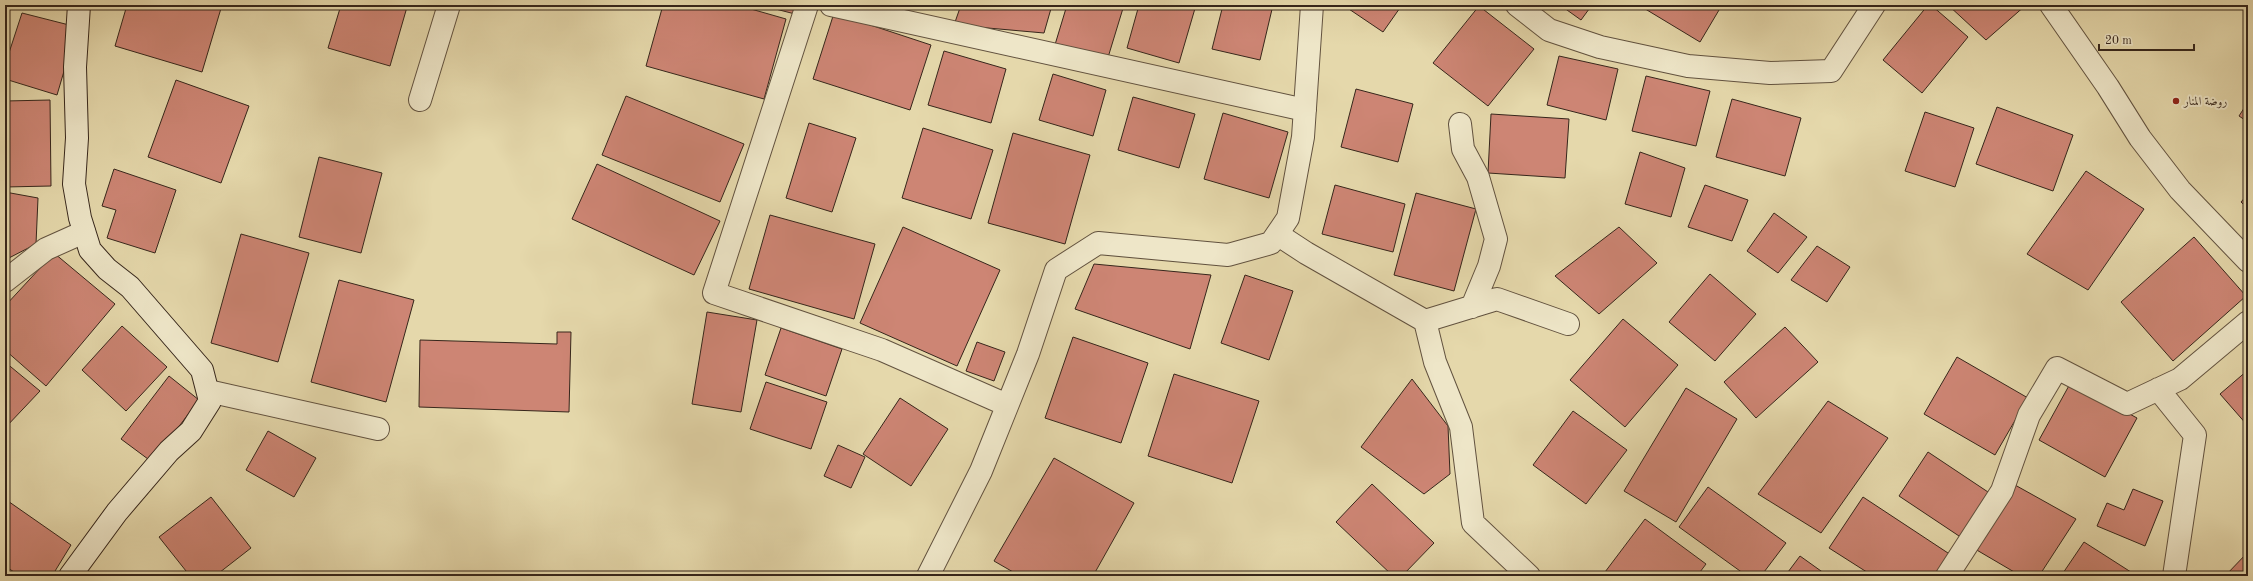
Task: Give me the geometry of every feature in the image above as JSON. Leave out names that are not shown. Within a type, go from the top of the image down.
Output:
[{"type":"street","points":[[70,576],[117,512],[169,451],[191,432],[210,401],[202,370],[130,288],[107,269],[90,250],[84,232],[74,184],[77,138],[75,67],[79,5]]},
{"type":"street","points":[[420,100],[449,5]]},
{"type":"street","points":[[807,5],[714,293],[882,350],[1007,405]]},
{"type":"street","points":[[831,5],[1305,110]]},
{"type":"street","points":[[928,576],[981,471],[1028,354],[1056,270],[1098,243],[1228,255],[1271,243],[1288,218],[1303,138],[1312,5]]},
{"type":"street","points":[[1517,5],[1549,30],[1600,47],[1688,66],[1770,73],[1831,71],[1874,5]]},
{"type":"street","points":[[2051,5],[2108,87],[2140,138],[2180,190],[2248,262]]},
{"type":"street","points":[[1460,124],[1463,149],[1478,177],[1496,239],[1489,266],[1472,307]]},
{"type":"street","points":[[5,281],[46,249],[84,232]]},
{"type":"street","points":[[1277,234],[1306,253],[1425,321],[1497,299],[1568,324]]},
{"type":"street","points":[[1425,321],[1435,362],[1461,427],[1473,523],[1529,576]]},
{"type":"street","points":[[1947,576],[2002,491],[2029,415],[2057,368],[2127,404],[2180,379],[2248,322]]},
{"type":"street","points":[[2158,389],[2195,435],[2174,576]]},
{"type":"street","points":[[208,391],[378,429]]},
{"type":"building","points":[[127,5],[222,5],[202,72],[115,46]]},
{"type":"building","points":[[341,5],[399,5],[407,7],[390,66],[328,48]]},
{"type":"building","points":[[663,5],[737,5],[786,19],[764,99],[646,66]]},
{"type":"building","points":[[760,5],[798,5],[795,14]]},
{"type":"building","points":[[961,5],[1052,5],[1044,33],[954,25]]},
{"type":"building","points":[[1067,5],[1124,5],[1106,64],[1054,48]]},
{"type":"building","points":[[1139,5],[1196,5],[1179,63],[1127,48]]},
{"type":"building","points":[[1223,5],[1273,5],[1260,60],[1212,49]]},
{"type":"building","points":[[1343,5],[1402,5],[1383,32]]},
{"type":"building","points":[[1560,5],[1592,5],[1581,20]]},
{"type":"building","points":[[1643,5],[1722,5],[1700,42],[1642,7]]},
{"type":"building","points":[[1928,5],[1931,5],[1968,37],[1922,93],[1883,60]]},
{"type":"building","points":[[1948,5],[2026,5],[1986,40]]},
{"type":"building","points":[[1479,6],[1534,49],[1488,106],[1433,63]]},
{"type":"building","points":[[22,13],[77,27],[57,95],[5,79],[5,65]]},
{"type":"building","points":[[834,13],[931,45],[910,110],[813,79]]},
{"type":"building","points":[[944,51],[1006,69],[991,123],[928,105]]},
{"type":"building","points":[[1559,56],[1618,69],[1606,120],[1547,105]]},
{"type":"building","points":[[1053,74],[1106,90],[1093,136],[1039,120]]},
{"type":"building","points":[[1646,76],[1710,91],[1696,146],[1632,131]]},
{"type":"building","points":[[176,80],[249,106],[221,183],[148,157]]},
{"type":"building","points":[[1356,89],[1413,104],[1398,162],[1341,147]]},
{"type":"building","points":[[626,96],[744,144],[720,202],[602,155]]},
{"type":"building","points":[[1133,97],[1195,114],[1179,168],[1118,150]]},
{"type":"building","points":[[1732,99],[1801,118],[1785,176],[1716,157]]},
{"type":"building","points":[[50,100],[51,186],[5,187],[5,101]]},
{"type":"building","points":[[2248,102],[2248,122],[2239,116]]},
{"type":"building","points":[[1997,107],[2073,135],[2053,191],[1976,164]]},
{"type":"building","points":[[1925,112],[1974,128],[1955,187],[1905,171]]},
{"type":"building","points":[[1223,113],[1288,132],[1269,198],[1204,179]]},
{"type":"building","points":[[1491,114],[1569,119],[1565,178],[1488,173]]},
{"type":"building","points":[[809,123],[856,138],[832,212],[786,198]]},
{"type":"building","points":[[923,128],[993,150],[971,219],[902,198]]},
{"type":"building","points":[[1013,133],[1090,155],[1065,244],[988,223]]},
{"type":"building","points":[[1640,152],[1685,168],[1671,217],[1625,204]]},
{"type":"building","points":[[319,157],[382,173],[361,253],[299,237]]},
{"type":"building","points":[[597,164],[720,221],[694,275],[572,219]]},
{"type":"building","points":[[114,169],[176,190],[155,253],[107,238],[116,210],[102,206]]},
{"type":"building","points":[[2086,171],[2144,209],[2088,290],[2027,254]]},
{"type":"building","points":[[1335,185],[1405,204],[1393,252],[1322,234]]},
{"type":"building","points":[[1705,185],[1748,200],[1732,241],[1688,227]]},
{"type":"building","points":[[5,192],[38,198],[36,244],[5,260]]},
{"type":"building","points":[[1416,193],[1476,209],[1454,291],[1394,275]]},
{"type":"building","points":[[2248,194],[2248,209],[2241,202]]},
{"type":"building","points":[[1774,213],[1807,237],[1778,273],[1747,251]]},
{"type":"building","points":[[770,215],[875,244],[854,319],[749,289]]},
{"type":"building","points":[[903,227],[1000,270],[957,366],[860,323]]},
{"type":"building","points":[[1619,227],[1657,263],[1599,314],[1555,276]]},
{"type":"building","points":[[241,234],[309,253],[278,362],[211,343]]},
{"type":"building","points":[[2194,237],[2246,296],[2173,361],[2121,302]]},
{"type":"building","points":[[1817,246],[1850,267],[1827,302],[1791,280]]},
{"type":"building","points":[[54,253],[115,304],[46,386],[5,350],[5,306]]},
{"type":"building","points":[[1094,264],[1211,275],[1190,349],[1075,309]]},
{"type":"building","points":[[1710,274],[1756,314],[1715,361],[1669,322]]},
{"type":"building","points":[[1245,275],[1293,291],[1269,360],[1221,343]]},
{"type":"building","points":[[339,280],[414,300],[386,402],[311,382]]},
{"type":"building","points":[[707,312],[757,320],[741,412],[692,404]]},
{"type":"building","points":[[1623,319],[1678,365],[1625,427],[1570,380]]},
{"type":"building","points":[[122,326],[167,367],[126,411],[82,370]]},
{"type":"building","points":[[1785,327],[1818,362],[1756,418],[1724,382]]},
{"type":"building","points":[[781,328],[842,349],[826,396],[765,375]]},
{"type":"building","points":[[557,332],[571,332],[569,412],[419,407],[420,340],[557,344]]},
{"type":"building","points":[[1073,337],[1148,363],[1121,443],[1045,418]]},
{"type":"building","points":[[977,342],[1005,352],[994,381],[966,371]]},
{"type":"building","points":[[1957,357],[2028,398],[1995,455],[1924,414]]},
{"type":"building","points":[[5,362],[40,391],[5,428]]},
{"type":"building","points":[[2248,370],[2248,426],[2220,394]]},
{"type":"building","points":[[1174,374],[1259,401],[1232,483],[1148,456]]},
{"type":"building","points":[[169,376],[199,400],[152,462],[121,439]]},
{"type":"building","points":[[1412,379],[1448,426],[1450,474],[1424,494],[1361,447]]},
{"type":"building","points":[[766,382],[827,402],[811,449],[750,429]]},
{"type":"building","points":[[2071,382],[2137,418],[2105,477],[2039,440]]},
{"type":"building","points":[[1686,388],[1737,419],[1676,522],[1624,491]]},
{"type":"building","points":[[900,398],[948,429],[911,486],[863,454]]},
{"type":"building","points":[[1828,401],[1888,438],[1821,533],[1758,494]]},
{"type":"building","points":[[1573,411],[1627,450],[1586,504],[1533,465]]},
{"type":"building","points":[[268,431],[316,458],[294,497],[246,470]]},
{"type":"building","points":[[838,445],[865,457],[851,488],[824,476]]},
{"type":"building","points":[[1928,452],[1991,494],[1962,538],[1899,496]]},
{"type":"building","points":[[1054,458],[1134,503],[1093,576],[1020,576],[994,561]]},
{"type":"building","points":[[1372,484],[1434,543],[1402,576],[1393,576],[1336,522]]},
{"type":"building","points":[[2015,485],[2076,519],[2039,576],[2021,576],[1975,549]]},
{"type":"building","points":[[1708,487],[1786,543],[1761,576],[1747,576],[1679,527]]},
{"type":"building","points":[[2133,489],[2163,501],[2145,546],[2097,526],[2107,503],[2124,510]]},
{"type":"building","points":[[211,497],[251,548],[215,576],[190,576],[159,537]]},
{"type":"building","points":[[1863,497],[1951,555],[1937,576],[1873,576],[1829,548]]},
{"type":"building","points":[[5,499],[71,545],[52,576],[20,576],[5,566]]},
{"type":"building","points":[[1645,519],[1706,564],[1697,576],[1602,576]]},
{"type":"building","points":[[2084,542],[2134,574],[2133,576],[2061,576]]},
{"type":"building","points":[[2248,552],[2248,576],[2225,576]]},
{"type":"building","points":[[1800,556],[1828,576],[1785,576]]},
{"type":"place","name":"روضة المنار","points":[[2176,101]]}]
